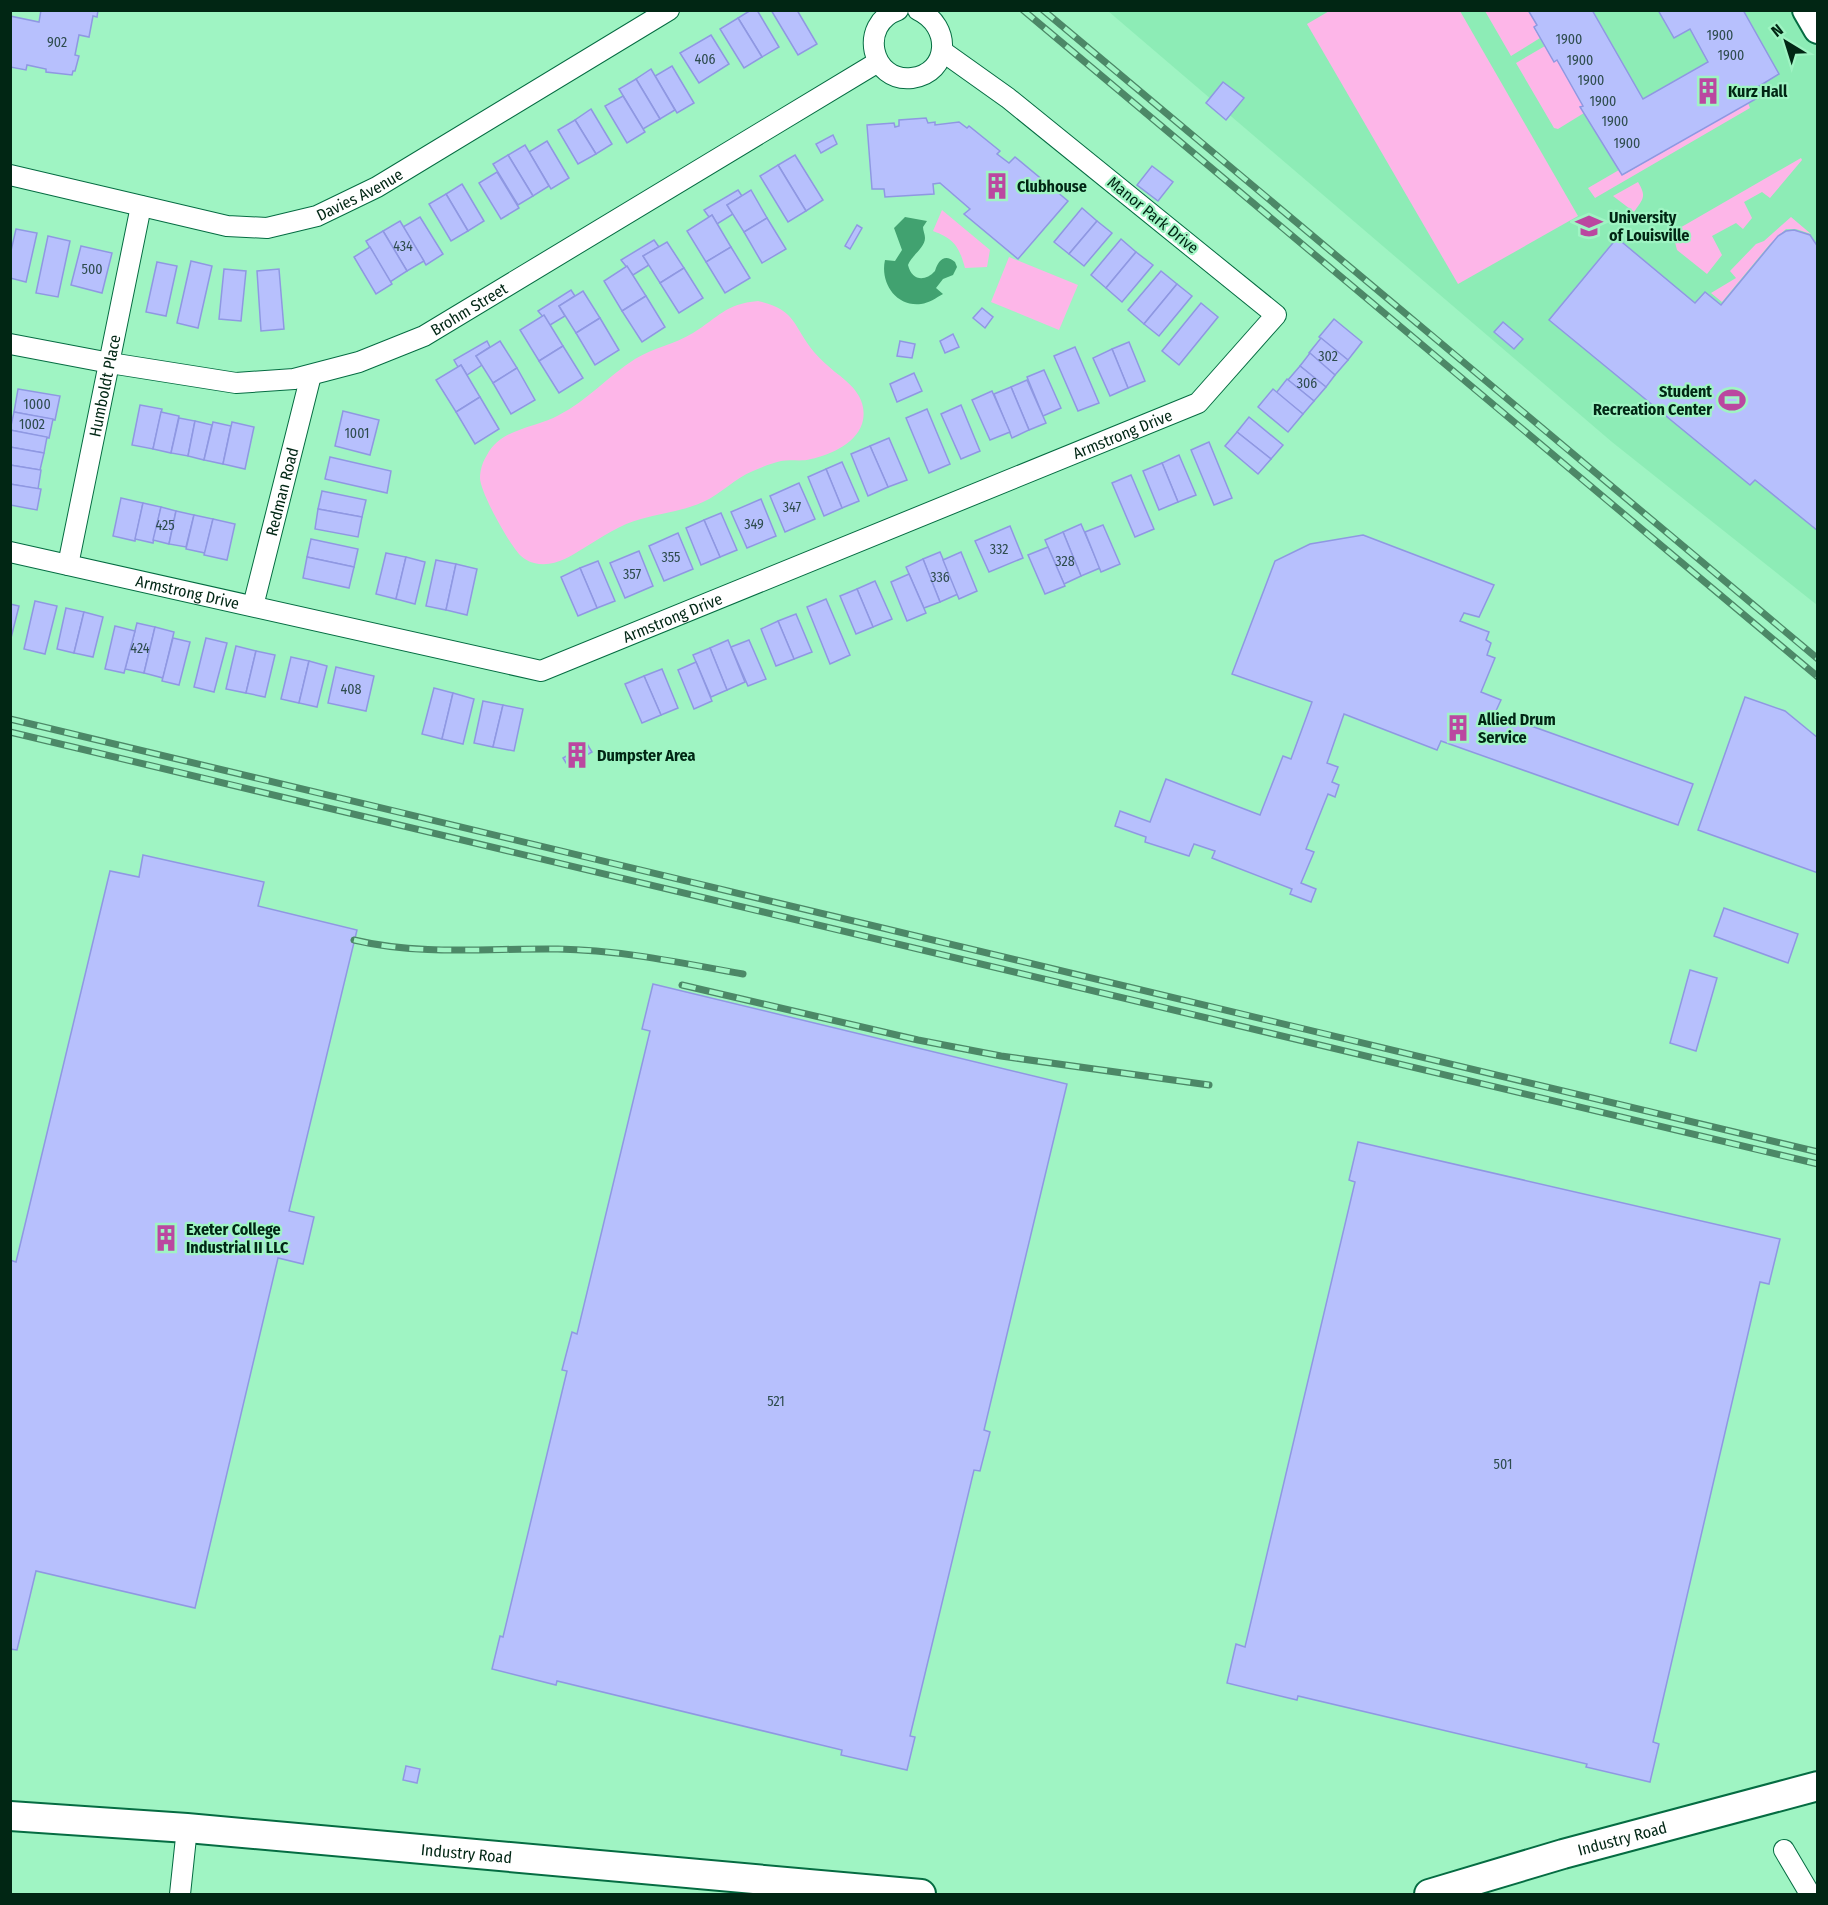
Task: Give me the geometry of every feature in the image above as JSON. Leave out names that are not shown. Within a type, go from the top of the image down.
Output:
[{"type":"main road","points":[[1807,10],[1818,29]]},
{"type":"main road","name":"Industry Road","points":[[1429,1894],[1563,1854],[1818,1786]]},
{"type":"main road","name":"Industry Road","points":[[10,1816],[187,1828],[921,1894]]},
{"type":"street","name":"Davies Avenue","points":[[10,175],[227,226],[267,228],[317,216],[377,187],[669,10]]},
{"type":"street","points":[[898,10],[873,17],[873,49],[878,62],[887,72],[900,78],[913,78],[926,73],[936,64],[942,51],[942,38],[938,25],[928,15],[918,10]]},
{"type":"street","name":"Manor Park Drive","points":[[942,51],[1008,98],[1276,315]]},
{"type":"street","name":"Brohm Street","points":[[10,344],[236,383],[294,379],[359,362],[424,336],[878,62]]},
{"type":"street","name":"Humboldt Place","points":[[68,565],[141,206]]},
{"type":"street","name":"Armstrong Drive","points":[[10,552],[541,671],[1198,403],[1276,315]]},
{"type":"street","name":"Redman Road","points":[[253,606],[310,375]]},
{"type":"street","points":[[180,1894],[187,1828]]},
{"type":"street","points":[[1784,1850],[1810,1894]]},
{"type":"shaded area","points":[[1331,10],[1460,11],[1578,216],[1458,284],[1307,24]]},
{"type":"shaded area","name":"University of Louisville","points":[[1108,11],[1817,11],[1817,605],[1612,442]]},
{"type":"shaded area","points":[[1485,11],[1528,11],[1537,25],[1534,28],[1540,38],[1511,56]]},
{"type":"shaded area","points":[[1545,46],[1554,62],[1557,60],[1583,106],[1581,107],[1584,113],[1558,129],[1554,128],[1516,63]]},
{"type":"shaded area","points":[[1748,103],[1750,108],[1595,198],[1588,188],[1619,170],[1623,175]]},
{"type":"shaded area","points":[[1801,158],[1802,160],[1770,198],[1762,192],[1744,202],[1752,218],[1743,229],[1736,223],[1712,236],[1722,255],[1707,274],[1677,250],[1674,238],[1678,229]]},
{"type":"shaded area","points":[[1638,182],[1643,198],[1634,212],[1613,196]]},
{"type":"shaded area","points":[[942,210],[990,250],[987,267],[965,268],[955,244],[933,231]]},
{"type":"shaded area","points":[[905,217],[927,221],[923,227],[924,242],[908,265],[912,274],[919,278],[927,277],[945,258],[955,262],[957,267],[953,275],[943,279],[936,288],[943,294],[924,303],[912,304],[897,297],[891,291],[885,277],[885,260],[895,261],[902,250],[894,228]]},
{"type":"shaded area","points":[[1791,217],[1811,234],[1796,229],[1786,229],[1770,244],[1722,302],[1711,293],[1736,278],[1730,271],[1756,244],[1764,241]]},
{"type":"shaded area","points":[[1009,257],[1078,285],[1059,330],[991,302]]},
{"type":"shaded area","points":[[758,301],[787,314],[814,352],[856,392],[864,412],[856,435],[843,446],[827,454],[807,460],[785,460],[746,474],[716,495],[688,508],[626,524],[560,561],[541,564],[531,562],[521,556],[496,518],[481,485],[482,466],[493,446],[510,434],[569,409],[642,355],[686,337],[730,308]]},
{"type":"building","points":[[41,10],[98,10],[97,17],[93,16],[89,37],[79,35],[75,55],[79,56],[72,75],[46,72],[46,69],[27,65],[26,70],[10,67],[10,16],[39,22]]},
{"type":"building","points":[[751,10],[757,10],[779,47],[762,57],[738,18]]},
{"type":"building","points":[[771,10],[797,10],[817,44],[798,55]]},
{"type":"building","name":"Kurz Hall","points":[[1528,10],[1592,10],[1643,99],[1708,62],[1690,29],[1674,38],[1658,10],[1743,10],[1779,74],[1756,88],[1761,96],[1622,175],[1580,107],[1583,106],[1557,60],[1554,62],[1534,27],[1537,25]]},
{"type":"building","points":[[738,18],[762,57],[744,68],[720,29]]},
{"type":"building","points":[[711,35],[729,64],[699,83],[680,53]]},
{"type":"building","points":[[672,66],[694,103],[677,113],[655,76]]},
{"type":"building","points":[[651,69],[675,110],[660,119],[636,79]]},
{"type":"building","points":[[636,79],[660,119],[643,129],[619,89]]},
{"type":"building","points":[[1223,82],[1244,98],[1226,120],[1206,103]]},
{"type":"building","points":[[623,96],[645,132],[627,143],[605,106]]},
{"type":"building","points":[[591,109],[612,144],[596,154],[575,120]]},
{"type":"building","name":"Clubhouse","points":[[926,118],[928,123],[935,122],[935,125],[959,122],[967,128],[969,126],[1000,151],[997,154],[1009,163],[1015,157],[1068,201],[1018,259],[964,214],[970,209],[940,183],[933,184],[934,194],[885,197],[884,189],[872,189],[867,125],[894,123],[895,127],[899,126],[899,120]]},
{"type":"building","points":[[575,120],[596,154],[578,164],[558,130]]},
{"type":"building","points":[[833,135],[837,144],[821,153],[816,144]]},
{"type":"building","points":[[547,141],[569,178],[551,189],[529,152]]},
{"type":"building","points":[[525,145],[549,186],[533,196],[508,155]]},
{"type":"building","points":[[508,155],[533,196],[518,205],[493,164]]},
{"type":"building","points":[[795,155],[823,200],[806,211],[778,165]]},
{"type":"building","points":[[778,165],[806,211],[788,222],[760,176]]},
{"type":"building","points":[[1152,166],[1173,182],[1158,201],[1137,185]]},
{"type":"building","points":[[497,172],[519,208],[501,219],[479,183]]},
{"type":"building","points":[[462,184],[484,221],[468,231],[446,194]]},
{"type":"building","points":[[738,190],[742,196],[727,205],[733,214],[717,224],[712,215],[709,217],[704,210]]},
{"type":"building","points":[[751,190],[767,218],[744,232],[727,205]]},
{"type":"building","points":[[446,194],[468,231],[451,241],[429,204]]},
{"type":"building","points":[[1082,208],[1097,221],[1069,254],[1054,242]]},
{"type":"building","points":[[712,215],[731,247],[706,262],[687,231]]},
{"type":"building","points":[[420,217],[443,254],[426,265],[403,227]]},
{"type":"building","points":[[767,218],[786,249],[762,263],[744,232]]},
{"type":"building","points":[[400,221],[424,261],[407,271],[383,231]]},
{"type":"building","points":[[1097,221],[1112,233],[1084,266],[1069,254]]},
{"type":"building","points":[[857,225],[862,228],[850,249],[845,246]]},
{"type":"building","points":[[16,229],[37,233],[26,282],[10,278],[10,255]]},
{"type":"building","name":"Student Recreation Center","points":[[1794,230],[1810,235],[1818,247],[1818,531],[1755,480],[1750,485],[1549,320],[1617,238],[1695,303],[1705,292],[1721,305],[1778,236],[1786,231]]},
{"type":"building","points":[[383,231],[407,271],[390,282],[366,241]]},
{"type":"building","points":[[48,236],[70,241],[58,297],[36,293]]},
{"type":"building","points":[[1121,239],[1136,252],[1106,288],[1091,275]]},
{"type":"building","points":[[654,240],[659,247],[643,256],[649,265],[633,275],[621,260]]},
{"type":"building","points":[[667,242],[684,268],[660,283],[643,256]]},
{"type":"building","points":[[81,246],[112,253],[102,293],[71,285]]},
{"type":"building","points":[[370,247],[392,284],[376,294],[354,257]]},
{"type":"building","points":[[731,247],[750,278],[725,293],[706,262]]},
{"type":"building","points":[[1136,252],[1153,265],[1122,302],[1106,288]]},
{"type":"building","points":[[191,261],[212,266],[198,328],[177,323]]},
{"type":"building","points":[[157,262],[177,266],[166,316],[146,312]]},
{"type":"building","points":[[627,266],[646,296],[622,311],[604,281]]},
{"type":"building","points":[[684,268],[703,298],[679,313],[660,283]]},
{"type":"building","points":[[224,269],[246,271],[241,321],[219,319]]},
{"type":"building","points":[[279,269],[284,329],[261,331],[257,271]]},
{"type":"building","points":[[1161,271],[1177,284],[1144,324],[1128,310]]},
{"type":"building","points":[[1177,284],[1192,296],[1159,336],[1144,324]]},
{"type":"building","points":[[571,290],[575,296],[559,306],[565,316],[550,325],[538,311]]},
{"type":"building","points":[[583,291],[600,318],[576,333],[559,306]]},
{"type":"building","points":[[646,296],[665,327],[642,342],[622,311]]},
{"type":"building","points":[[1201,303],[1218,317],[1179,365],[1162,351]]},
{"type":"building","points":[[982,308],[993,317],[985,328],[973,318]]},
{"type":"building","points":[[544,315],[563,346],[539,361],[520,330]]},
{"type":"building","points":[[600,318],[619,350],[595,365],[576,333]]},
{"type":"building","points":[[1334,319],[1362,342],[1348,360],[1319,337]]},
{"type":"building","points":[[1503,322],[1523,339],[1514,349],[1494,332]]},
{"type":"building","points":[[953,334],[959,347],[945,353],[940,341]]},
{"type":"building","points":[[1321,338],[1348,360],[1335,375],[1309,353]]},
{"type":"building","points":[[487,341],[490,347],[476,356],[482,365],[467,375],[461,365],[458,367],[454,360]]},
{"type":"building","points":[[500,341],[517,368],[493,383],[476,356]]},
{"type":"building","points":[[900,341],[915,344],[912,358],[897,356]]},
{"type":"building","points":[[1129,342],[1145,381],[1128,388],[1112,349]]},
{"type":"building","points":[[563,346],[583,378],[559,393],[539,361]]},
{"type":"building","points":[[1075,347],[1099,403],[1078,411],[1054,356]]},
{"type":"building","points":[[1112,349],[1128,388],[1110,396],[1093,358]]},
{"type":"building","points":[[1310,353],[1335,375],[1326,387],[1300,366]]},
{"type":"building","points":[[461,365],[480,397],[456,412],[436,380]]},
{"type":"building","points":[[1300,366],[1326,387],[1314,401],[1288,380]]},
{"type":"building","points":[[517,368],[535,400],[511,414],[493,383]]},
{"type":"building","points":[[1044,370],[1061,408],[1043,416],[1027,377]]},
{"type":"building","points":[[914,373],[922,391],[897,402],[890,384]]},
{"type":"building","points":[[1287,379],[1314,401],[1303,414],[1276,393]]},
{"type":"building","points":[[1027,380],[1046,423],[1029,430],[1011,387]]},
{"type":"building","points":[[1011,387],[1029,430],[1012,438],[994,394]]},
{"type":"building","points":[[18,389],[60,396],[55,420],[14,412]]},
{"type":"building","points":[[1273,389],[1303,414],[1288,432],[1258,407]]},
{"type":"building","points":[[992,391],[1010,432],[990,440],[972,400]]},
{"type":"building","points":[[480,397],[499,429],[475,444],[456,412]]},
{"type":"building","points":[[140,405],[162,409],[153,449],[132,445]]},
{"type":"building","points":[[961,405],[980,451],[961,459],[941,414]]},
{"type":"building","points":[[927,409],[950,464],[929,473],[906,418]]},
{"type":"building","points":[[343,411],[379,420],[370,455],[335,446]]},
{"type":"building","points":[[14,412],[53,419],[49,438],[10,430]]},
{"type":"building","points":[[161,412],[179,416],[171,453],[153,449]]},
{"type":"building","points":[[1249,417],[1283,445],[1271,459],[1237,432]]},
{"type":"building","points":[[179,418],[195,421],[188,456],[171,453]]},
{"type":"building","points":[[195,421],[212,425],[204,460],[188,456]]},
{"type":"building","points":[[213,422],[231,426],[223,464],[204,460]]},
{"type":"building","points":[[232,422],[254,427],[245,469],[223,464]]},
{"type":"building","points":[[10,430],[47,437],[44,453],[10,447]]},
{"type":"building","points":[[1237,432],[1271,459],[1258,474],[1225,446]]},
{"type":"building","points":[[889,438],[907,480],[888,487],[870,446]]},
{"type":"building","points":[[1209,442],[1232,498],[1214,505],[1191,450]]},
{"type":"building","points":[[870,446],[888,487],[868,496],[851,454]]},
{"type":"building","points":[[10,447],[44,453],[40,470],[10,465]]},
{"type":"building","points":[[1179,455],[1196,495],[1178,502],[1162,463]]},
{"type":"building","points":[[330,457],[391,471],[387,493],[325,479]]},
{"type":"building","points":[[842,462],[859,501],[842,508],[826,469]]},
{"type":"building","points":[[1162,463],[1178,502],[1159,510],[1143,471]]},
{"type":"building","points":[[10,465],[41,470],[38,489],[10,484]]},
{"type":"building","points":[[826,469],[842,508],[824,516],[808,477]]},
{"type":"building","points":[[1131,475],[1154,529],[1135,537],[1112,483]]},
{"type":"building","points":[[799,483],[815,519],[785,532],[770,496]]},
{"type":"building","points":[[10,484],[41,489],[37,510],[10,505]]},
{"type":"building","points":[[322,491],[366,500],[362,517],[318,509]]},
{"type":"building","points":[[121,498],[143,503],[135,541],[113,536]]},
{"type":"building","points":[[761,499],[776,536],[747,548],[731,512]]},
{"type":"building","points":[[143,503],[161,507],[153,543],[135,539]]},
{"type":"building","points":[[161,507],[176,511],[169,544],[153,540]]},
{"type":"building","points":[[318,509],[362,517],[358,537],[315,529]]},
{"type":"building","points":[[176,511],[194,515],[186,547],[169,544]]},
{"type":"building","points":[[721,513],[737,550],[720,557],[704,520]]},
{"type":"building","points":[[194,515],[213,519],[205,553],[186,549]]},
{"type":"building","points":[[213,519],[235,524],[227,560],[204,555]]},
{"type":"building","points":[[704,520],[720,557],[701,565],[686,528]]},
{"type":"building","points":[[1081,524],[1100,568],[1081,576],[1063,532]]},
{"type":"building","points":[[1103,525],[1120,564],[1101,572],[1085,532]]},
{"type":"building","points":[[1010,526],[1023,558],[989,572],[975,541]]},
{"type":"building","points":[[1063,532],[1081,576],[1064,584],[1045,540]]},
{"type":"building","points":[[678,533],[693,569],[664,581],[649,546]]},
{"type":"building","name":"Allied Drum Service","points":[[1363,535],[1494,585],[1479,617],[1464,613],[1460,621],[1489,632],[1486,640],[1491,643],[1487,655],[1495,658],[1481,692],[1501,700],[1495,713],[1693,784],[1678,825],[1441,741],[1437,750],[1344,714],[1327,763],[1338,767],[1332,782],[1339,785],[1335,797],[1328,794],[1306,849],[1314,852],[1301,883],[1316,889],[1311,902],[1290,894],[1292,889],[1212,858],[1215,851],[1194,844],[1189,856],[1145,842],[1146,837],[1115,826],[1120,811],[1150,822],[1166,779],[1260,815],[1283,756],[1291,759],[1312,702],[1232,674],[1275,561],[1310,544]]},
{"type":"building","points":[[311,539],[358,549],[354,567],[307,557]]},
{"type":"building","points":[[1048,547],[1065,586],[1045,594],[1028,555]]},
{"type":"building","points":[[639,551],[653,586],[625,598],[610,563]]},
{"type":"building","points":[[940,552],[958,594],[940,602],[923,559]]},
{"type":"building","points":[[961,552],[977,591],[959,599],[943,560]]},
{"type":"building","points":[[386,553],[406,557],[396,599],[376,594]]},
{"type":"building","points":[[307,557],[354,567],[349,588],[303,578]]},
{"type":"building","points":[[406,557],[425,562],[415,604],[396,599]]},
{"type":"building","points":[[923,559],[940,602],[924,608],[906,567]]},
{"type":"building","points":[[436,560],[456,564],[446,610],[426,606]]},
{"type":"building","points":[[598,561],[615,601],[597,608],[580,568]]},
{"type":"building","points":[[456,564],[477,569],[467,615],[446,610]]},
{"type":"building","points":[[580,568],[597,608],[578,616],[561,577]]},
{"type":"building","points":[[909,574],[926,613],[907,621],[891,582]]},
{"type":"building","points":[[875,581],[892,619],[873,627],[857,589]]},
{"type":"building","points":[[857,589],[873,627],[856,634],[840,596]]},
{"type":"building","points":[[826,599],[850,655],[830,664],[807,607]]},
{"type":"building","points":[[35,601],[57,606],[45,654],[24,649]]},
{"type":"building","points":[[10,604],[19,606],[10,642]]},
{"type":"building","points":[[66,608],[84,612],[74,653],[57,649]]},
{"type":"building","points":[[84,612],[103,617],[93,657],[74,653]]},
{"type":"building","points":[[796,614],[812,652],[794,659],[778,621]]},
{"type":"building","points":[[778,621],[794,659],[776,666],[761,629]]},
{"type":"building","points":[[137,623],[155,627],[144,673],[125,669]]},
{"type":"building","points":[[115,626],[135,631],[124,673],[105,669]]},
{"type":"building","points":[[155,627],[174,632],[163,678],[144,673]]},
{"type":"building","points":[[173,638],[190,642],[179,685],[162,681]]},
{"type":"building","points":[[206,638],[227,643],[214,692],[194,687]]},
{"type":"building","points":[[728,640],[745,682],[727,690],[710,648]]},
{"type":"building","points":[[749,640],[766,679],[748,686],[731,647]]},
{"type":"building","points":[[236,646],[256,651],[246,693],[226,689]]},
{"type":"building","points":[[710,648],[727,690],[711,697],[693,655]]},
{"type":"building","points":[[256,651],[275,655],[265,697],[246,693]]},
{"type":"building","points":[[291,657],[309,661],[299,703],[281,699]]},
{"type":"building","points":[[309,661],[327,666],[317,707],[299,703]]},
{"type":"building","points":[[696,662],[712,701],[694,709],[678,670]]},
{"type":"building","points":[[336,667],[374,676],[366,711],[328,703]]},
{"type":"building","points":[[662,669],[678,708],[661,715],[644,676]]},
{"type":"building","points":[[644,676],[661,715],[642,723],[625,684]]},
{"type":"building","points":[[434,688],[453,693],[442,739],[422,734]]},
{"type":"building","points":[[453,693],[474,699],[463,744],[442,739]]},
{"type":"building","points":[[1745,697],[1785,711],[1818,738],[1818,873],[1698,830]]},
{"type":"building","points":[[483,701],[503,705],[493,747],[474,743]]},
{"type":"building","points":[[503,705],[523,709],[514,751],[493,747]]},
{"type":"building","name":"Dumpster Area","points":[[587,744],[592,752],[568,766],[563,758]]},
{"type":"building","name":"Exeter College Industrial II LLC","points":[[143,855],[264,882],[258,906],[357,930],[289,1211],[314,1217],[303,1264],[278,1258],[195,1608],[36,1571],[17,1650],[10,1649],[10,1260],[16,1262],[110,871],[139,877]]},
{"type":"building","points":[[1724,908],[1798,934],[1788,963],[1714,936]]},
{"type":"building","points":[[1690,970],[1717,978],[1696,1051],[1670,1043]]},
{"type":"building","points":[[653,984],[1067,1084],[984,1430],[990,1432],[980,1471],[974,1470],[910,1736],[915,1737],[907,1770],[841,1755],[842,1750],[557,1681],[556,1685],[492,1669],[500,1636],[503,1637],[567,1371],[562,1370],[572,1332],[577,1334],[650,1031],[642,1029]]},
{"type":"building","points":[[1358,1142],[1780,1239],[1769,1284],[1760,1282],[1653,1742],[1659,1744],[1650,1782],[1586,1767],[1587,1764],[1298,1696],[1297,1700],[1227,1683],[1236,1644],[1245,1647],[1355,1182],[1349,1180]]},
{"type":"building","points":[[406,1766],[420,1769],[417,1783],[403,1780]]},
{"type":"railway","points":[[1023,10],[1818,677]]},
{"type":"railway","points":[[1043,10],[1818,659]]},
{"type":"railway","points":[[10,719],[1818,1152]]},
{"type":"railway","points":[[10,732],[1818,1164]]},
{"type":"railway","points":[[354,940],[430,950],[558,949],[605,952],[743,974]]},
{"type":"railway","points":[[682,985],[918,1040],[1001,1056],[1209,1085]]},
{"type":"place","name":"Kurz Hall","points":[[1708,91]]},
{"type":"place","name":"Clubhouse","points":[[997,186]]},
{"type":"place","name":"University of Louisville","points":[[1589,226]]},
{"type":"place","name":"Student Recreation Center","points":[[1732,400]]},
{"type":"place","name":"Allied Drum Service","points":[[1458,728]]},
{"type":"place","name":"Dumpster Area","points":[[577,755]]},
{"type":"place","name":"Exeter College Industrial II LLC","points":[[166,1238]]}]
